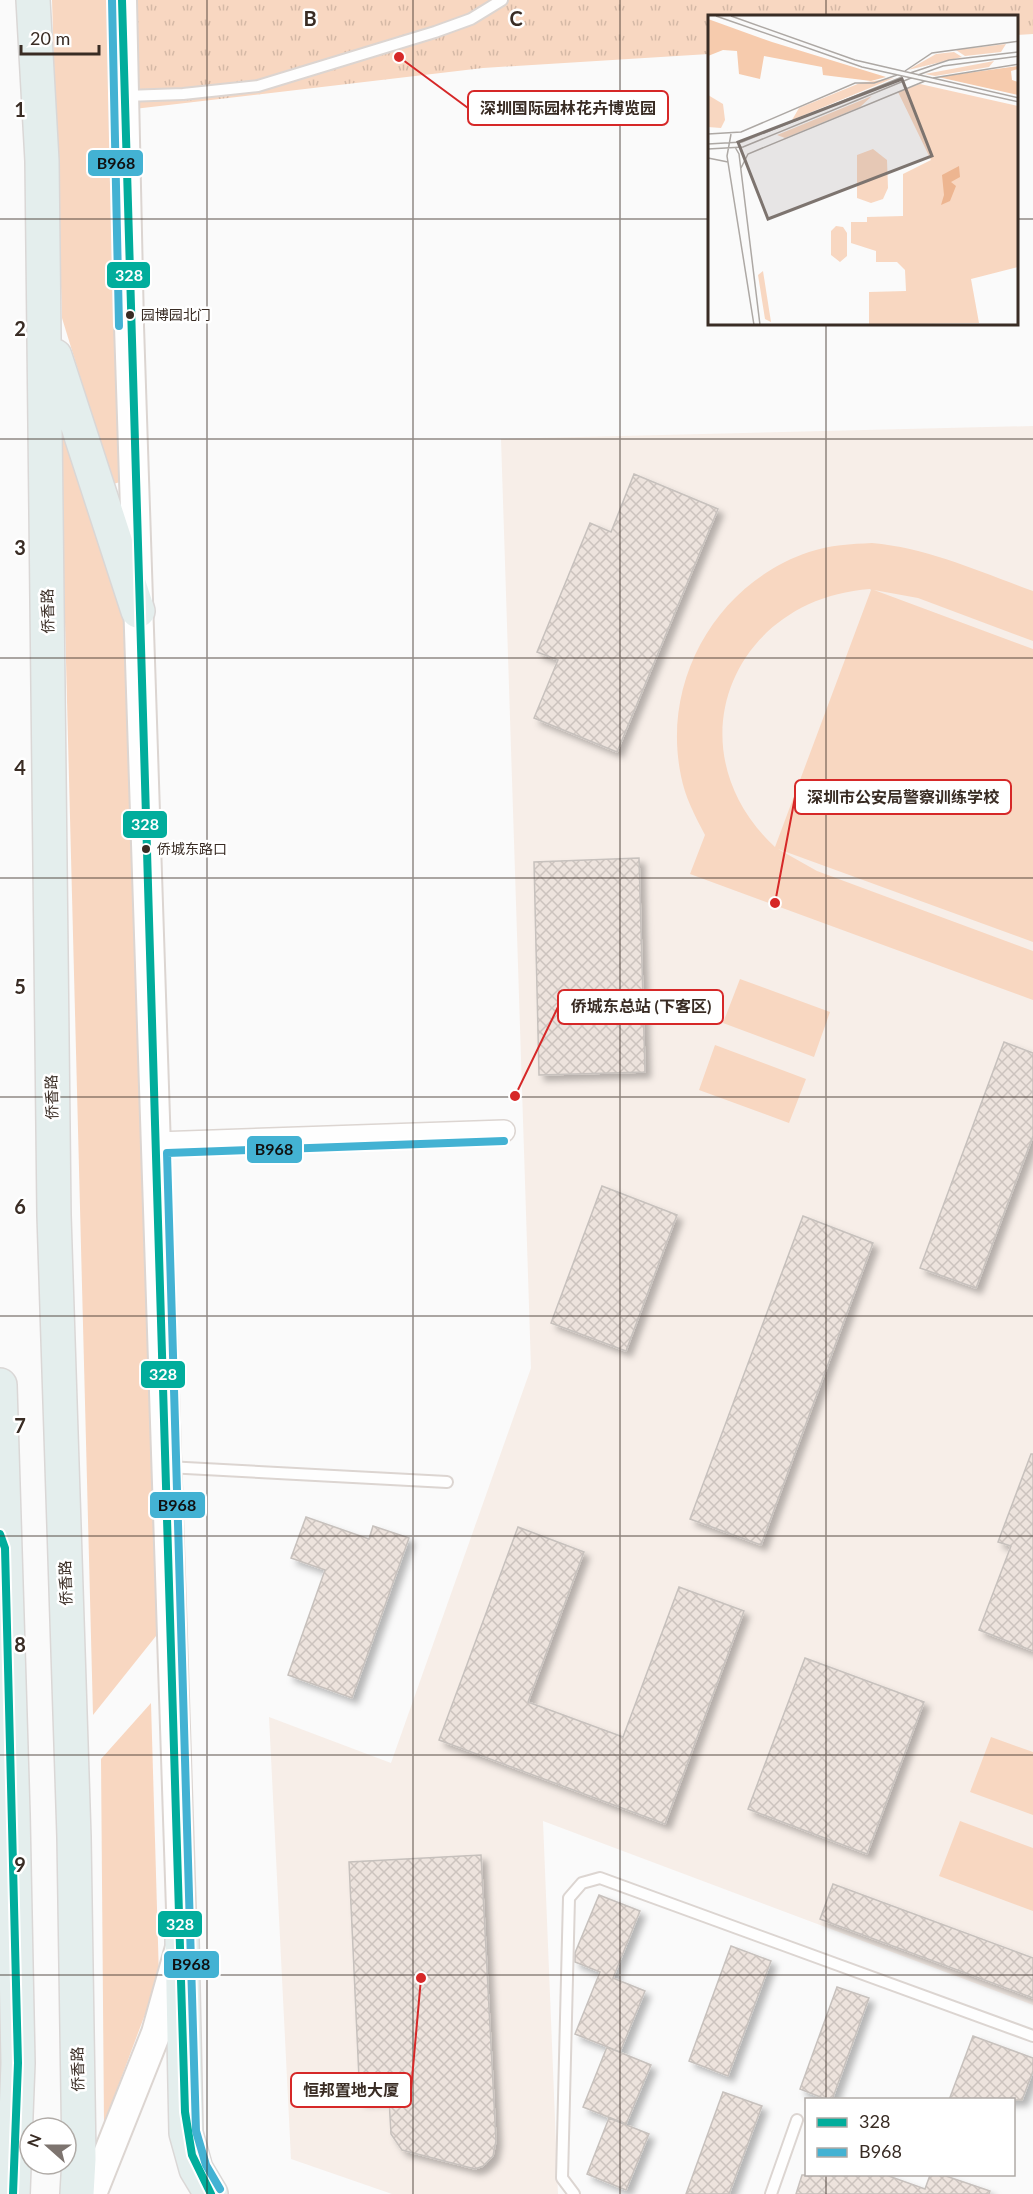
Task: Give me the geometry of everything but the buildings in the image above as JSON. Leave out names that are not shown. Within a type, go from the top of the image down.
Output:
[{"type":"main road","name":"侨香路","points":[[33,0],[42,161],[54,1215],[74,1837],[79,2159],[77,2194]]},
{"type":"main road","points":[[122,0],[138,611],[182,1940],[186,2133],[196,2169],[211,2194]]},
{"type":"main road","points":[[45,325],[138,611]]},
{"type":"main road","points":[[0,1385],[2,1541],[18,2074],[13,2194]]},
{"type":"main road","points":[[0,1927],[16,1970]]},
{"type":"main road","points":[[92,2194],[153,2043],[182,1940]]},
{"type":"street","points":[[156,1143],[504,1131]]},
{"type":"lane","points":[[123,96],[183,94],[258,86],[435,32],[471,19],[502,0]]},
{"type":"lane","points":[[166,1467],[447,1482]]},
{"type":"lane","points":[[574,2194],[562,2178],[569,1898],[582,1883],[600,1878],[1033,2036]]},
{"type":"lane","points":[[771,2194],[797,2120]]},
{"type":"shaded area","points":[[1033,426],[1033,2005],[543,1821],[558,2194],[392,2194],[291,2159],[269,1717],[391,1763],[531,1368],[501,439]]},
{"type":"green space","points":[[52,0],[118,0],[124,481],[113,484],[62,318]]},
{"type":"green space","points":[[134,0],[1033,0],[1033,34],[1018,35],[1018,15],[708,15],[708,54],[483,68],[134,109]]},
{"type":"green space","points":[[60,427],[139,623],[160,1631],[93,1715]]},
{"type":"green space","points":[[872,543],[934,555],[1033,591],[1033,641],[918,598],[874,590],[1033,649],[1033,942],[778,849],[817,871],[1033,951],[1033,1000],[690,874],[705,835],[683,784],[677,740],[680,705],[688,671],[703,640],[723,611],[747,587],[776,567],[817,550],[840,545]],"holes":[[[871,590],[775,847],[744,808],[726,767],[723,725],[731,685],[751,649],[782,620],[822,599]]]},
{"type":"green space","points":[[740,979],[830,1012],[814,1057],[723,1023]]},
{"type":"green space","points":[[715,1045],[806,1079],[789,1123],[699,1090]]},
{"type":"green space","points":[[151,1703],[159,1977],[104,2124],[101,1759]]},
{"type":"green space","points":[[991,1737],[1033,1752],[1033,1815],[970,1792]]},
{"type":"green space","points":[[960,1821],[1033,1848],[1033,1911],[939,1876]]},
{"type":"transit line","name":"B968","points":[[112,0],[119,326]]},
{"type":"transit line","name":"328","points":[[122,0],[128,264],[185,2112],[192,2155],[211,2194]]},
{"type":"transit line","name":"B968","points":[[220,2189],[206,2165],[196,2131],[167,1153],[504,1141]]},
{"type":"transit line","name":"328","points":[[0,1534],[5,1548],[18,2063],[13,2194]]},
{"type":"place","name":"深圳国际园林花卉博览园","points":[[399,57]]},
{"type":"place","name":"园博园北门","points":[[130,315]]},
{"type":"place","name":"侨城东路口","points":[[146,849]]},
{"type":"place","name":"深圳市公安局警察训练学校","points":[[775,903]]},
{"type":"place","name":"侨城东总站 (下客区)","points":[[515,1096]]},
{"type":"place","name":"恒邦置地大厦","points":[[421,1978]]}]
